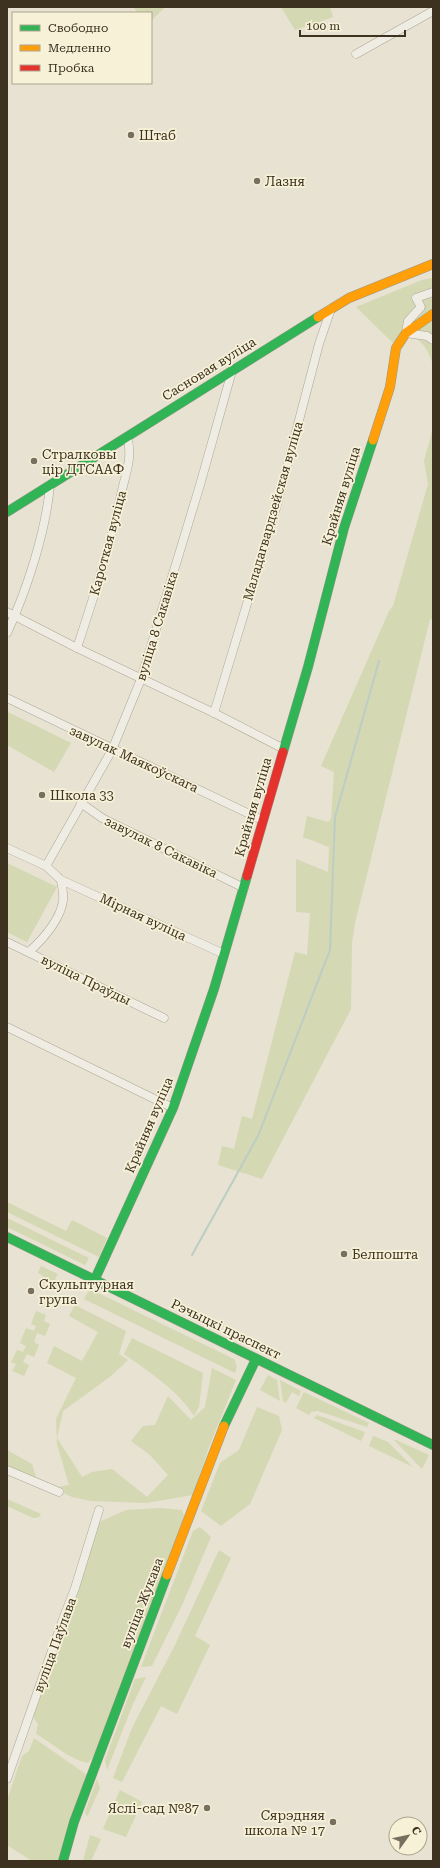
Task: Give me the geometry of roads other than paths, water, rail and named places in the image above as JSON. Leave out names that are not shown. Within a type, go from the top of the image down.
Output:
[{"type":"street","points":[[356,54],[433,12]]},
{"type":"street","name":"Сасновая вуліца","points":[[7,512],[349,298],[374,286],[433,264]]},
{"type":"street","name":"Крайняя вуліца","points":[[406,333],[408,321],[421,307],[416,298],[433,292]]},
{"type":"street","name":"Маладагвардзейская вуліца","points":[[214,713],[276,508],[319,344],[332,308]]},
{"type":"street","name":"Крайняя вуліца","points":[[95,1279],[173,1108],[214,989],[308,666],[344,528],[390,387],[396,348],[406,333],[433,314]]},
{"type":"street","points":[[406,333],[427,336],[433,340]]},
{"type":"street","name":"вуліца 8 Сакавіка","points":[[46,866],[112,750],[141,679],[200,485],[232,371]]},
{"type":"street","name":"Кароткая вуліца","points":[[77,648],[116,523],[128,466],[130,445],[127,437]]},
{"type":"street","points":[[7,633],[11,614],[35,558],[50,485]]},
{"type":"street","points":[[11,614],[77,648],[214,713],[284,749]]},
{"type":"street","name":"завулак Маякоўскага","points":[[7,698],[112,750],[262,820]]},
{"type":"street","name":"завулак 8 Сакавіка","points":[[81,803],[102,818],[244,888]]},
{"type":"street","name":"Мірная вуліца","points":[[7,848],[46,866],[61,880],[224,954]]},
{"type":"street","points":[[29,952],[43,939],[62,908],[63,900],[61,880]]},
{"type":"street","name":"вуліца Праўды","points":[[7,942],[164,1018]]},
{"type":"street","points":[[7,1027],[173,1108]]},
{"type":"street","name":"Рэчыцкі праспект","points":[[7,1237],[433,1445]]},
{"type":"street","name":"вуліца Жукава","points":[[63,1861],[87,1789],[196,1499],[245,1380],[256,1359]]},
{"type":"street","points":[[7,1470],[59,1492]]},
{"type":"street","name":"вуліца Паўлава","points":[[7,1779],[62,1622],[76,1588],[99,1510]]},
{"type":"waterway","points":[[192,1255],[258,1136],[330,950],[335,817],[379,661]]},
{"type":"place","name":"Штаб","points":[[131,135]]},
{"type":"place","name":"Лазня","points":[[257,181]]},
{"type":"place","name":"Стралковы цір ДТСААФ","points":[[34,461]]},
{"type":"place","name":"Школа 33","points":[[42,795]]},
{"type":"place","name":"Белпошта","points":[[344,1254]]},
{"type":"place","name":"Скульптурная група","points":[[31,1291]]},
{"type":"place","name":"Яслі-сад №87","points":[[207,1808]]},
{"type":"place","name":"Сярэдняя школа № 17","points":[[333,1822]]}]
